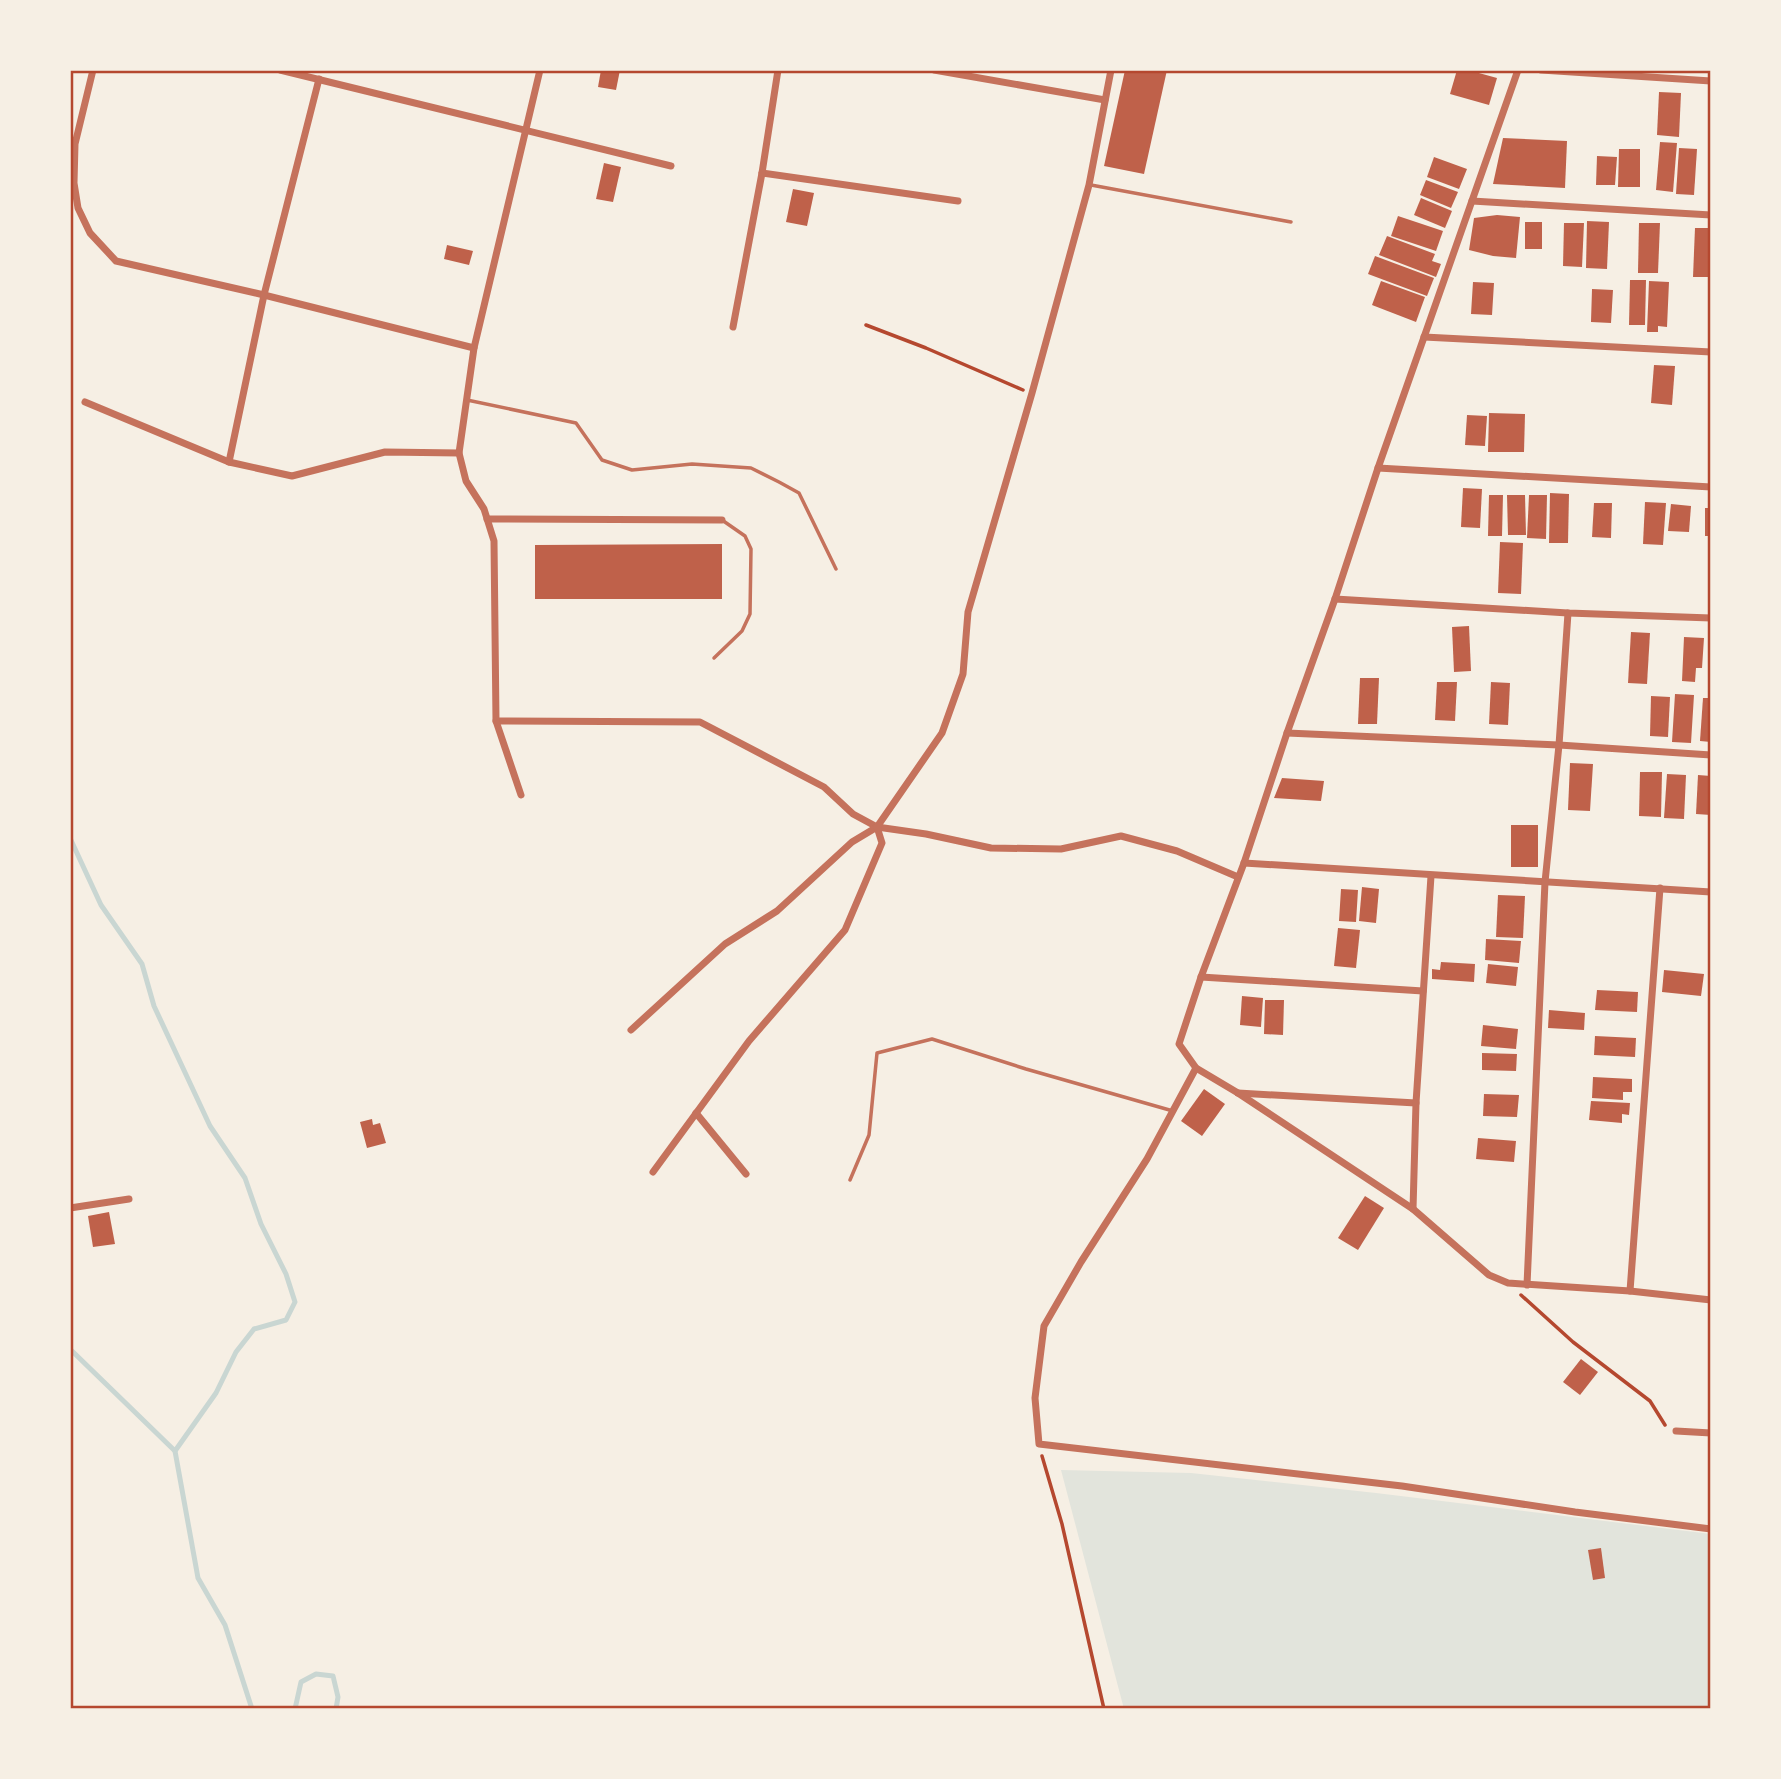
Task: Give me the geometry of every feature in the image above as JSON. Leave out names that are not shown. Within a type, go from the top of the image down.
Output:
[{"type":"street","points":[[93,70],[75,144],[74,183],[79,208],[90,233],[116,261],[474,348]]},
{"type":"street","points":[[280,70],[671,166]]},
{"type":"street","points":[[521,795],[496,721],[494,541],[484,509],[466,481],[459,453],[474,348],[540,70]]},
{"type":"street","points":[[733,327],[778,70]]},
{"type":"street","points":[[934,70],[1105,100]]},
{"type":"street","points":[[631,1030],[725,944],[777,911],[852,842],[877,827],[942,733],[963,674],[968,612],[1089,184],[1111,70]]},
{"type":"street","points":[[1518,70],[1378,468],[1244,863],[1200,977],[1179,1044],[1196,1068],[1413,1209],[1489,1275],[1508,1283],[1630,1291],[1711,1300]]},
{"type":"street","points":[[1541,70],[1711,82]]},
{"type":"street","points":[[229,461],[264,295],[319,79]]},
{"type":"street","points":[[762,173],[958,201]]},
{"type":"street","points":[[1472,201],[1711,215]]},
{"type":"street","points":[[1424,337],[1711,352]]},
{"type":"street","points":[[85,402],[229,461],[292,476],[385,452],[459,453]]},
{"type":"street","points":[[1378,468],[1711,486]]},
{"type":"street","points":[[487,519],[722,520]]},
{"type":"street","points":[[1335,599],[1568,613],[1711,618]]},
{"type":"street","points":[[1527,1285],[1545,882],[1559,745],[1568,613]]},
{"type":"street","points":[[496,721],[700,722],[824,787],[853,814],[877,827],[991,848],[1062,849],[1121,836],[1177,851],[1238,877]]},
{"type":"street","points":[[1287,733],[1559,745],[1711,755]]},
{"type":"street","points":[[653,1172],[749,1041],[845,930],[883,843],[877,827]]},
{"type":"street","points":[[1244,863],[1711,892]]},
{"type":"street","points":[[1413,1209],[1416,1103],[1431,876]]},
{"type":"street","points":[[1630,1291],[1660,888]]},
{"type":"street","points":[[1200,977],[1423,991]]},
{"type":"street","points":[[1196,1068],[1147,1159],[1081,1262],[1044,1326],[1035,1398],[1039,1444],[1402,1486],[1711,1529]]},
{"type":"street","points":[[1238,1093],[1416,1103]]},
{"type":"street","points":[[696,1113],[747,1174]]},
{"type":"street","points":[[70,1208],[129,1199]]},
{"type":"street","points":[[1676,1431],[1711,1433]]},
{"type":"lane","points":[[1089,184],[1291,222]]},
{"type":"lane","points":[[466,400],[576,424],[602,460],[632,470],[692,464],[751,468],[799,494],[836,569]]},
{"type":"lane","points":[[714,658],[743,631],[750,614],[751,549],[745,536],[722,520]]},
{"type":"lane","points":[[850,1180],[869,1135],[877,1054],[932,1039],[1173,1111]]},
{"type":"path","points":[[866,325],[1032,393]]},
{"type":"path","points":[[1508,1283],[1573,1342],[1650,1401],[1666,1426],[1676,1431]]},
{"type":"path","points":[[1039,1444],[1062,1524],[1104,1709]]},
{"type":"shaded area","points":[[1061,1470],[1191,1473],[1711,1534],[1711,1709],[1124,1709]]},
{"type":"building","points":[[601,70],[620,70],[616,90],[598,87]]},
{"type":"building","points":[[1125,70],[1167,70],[1144,174],[1104,166]]},
{"type":"building","points":[[1457,70],[1468,70],[1497,78],[1489,105],[1450,94]]},
{"type":"building","points":[[1659,92],[1681,93],[1679,137],[1657,135]]},
{"type":"building","points":[[1503,138],[1567,141],[1565,188],[1493,184]]},
{"type":"building","points":[[1660,142],[1677,143],[1673,192],[1656,190]]},
{"type":"building","points":[[1679,148],[1697,149],[1694,195],[1676,194]]},
{"type":"building","points":[[1619,149],[1640,149],[1640,187],[1618,187]]},
{"type":"building","points":[[1597,156],[1617,157],[1615,185],[1596,185]]},
{"type":"building","points":[[1434,157],[1467,169],[1459,189],[1427,177]]},
{"type":"building","points":[[604,163],[621,167],[613,202],[596,199]]},
{"type":"building","points":[[1426,180],[1458,192],[1451,208],[1420,195]]},
{"type":"building","points":[[793,189],[814,193],[807,226],[786,222]]},
{"type":"building","points":[[1421,198],[1452,211],[1445,228],[1414,215]]},
{"type":"building","points":[[1497,215],[1520,217],[1516,258],[1469,250],[1474,218]]},
{"type":"building","points":[[1398,216],[1443,231],[1436,251],[1391,236]]},
{"type":"building","points":[[1587,221],[1609,222],[1607,269],[1586,268]]},
{"type":"building","points":[[1525,222],[1542,222],[1542,249],[1525,249]]},
{"type":"building","points":[[1564,223],[1584,223],[1582,267],[1563,266]]},
{"type":"building","points":[[1639,223],[1660,223],[1658,273],[1638,273]]},
{"type":"building","points":[[1695,228],[1711,228],[1711,277],[1693,277]]},
{"type":"building","points":[[1387,236],[1435,254],[1432,261],[1441,264],[1436,277],[1379,255]]},
{"type":"building","points":[[447,245],[473,251],[469,265],[444,259]]},
{"type":"building","points":[[1375,256],[1434,278],[1427,296],[1368,274]]},
{"type":"building","points":[[1630,280],[1646,280],[1645,325],[1629,325]]},
{"type":"building","points":[[1381,281],[1425,297],[1416,322],[1372,305]]},
{"type":"building","points":[[1649,281],[1669,282],[1667,327],[1658,326],[1658,332],[1647,332]]},
{"type":"building","points":[[1473,282],[1494,283],[1492,315],[1471,314]]},
{"type":"building","points":[[1592,289],[1613,290],[1611,323],[1591,322]]},
{"type":"building","points":[[1654,365],[1675,366],[1672,405],[1651,403]]},
{"type":"building","points":[[1489,413],[1525,414],[1524,452],[1488,452]]},
{"type":"building","points":[[1467,415],[1487,416],[1485,446],[1465,445]]},
{"type":"building","points":[[1463,488],[1482,489],[1480,528],[1461,527]]},
{"type":"building","points":[[1550,493],[1569,494],[1568,543],[1549,543]]},
{"type":"building","points":[[1489,495],[1503,495],[1502,536],[1488,536]]},
{"type":"building","points":[[1507,495],[1525,495],[1526,535],[1508,535]]},
{"type":"building","points":[[1529,495],[1547,495],[1546,539],[1527,538]]},
{"type":"building","points":[[1645,502],[1666,503],[1663,545],[1643,544]]},
{"type":"building","points":[[1594,503],[1612,503],[1611,538],[1592,537]]},
{"type":"building","points":[[1671,504],[1691,506],[1689,532],[1668,531]]},
{"type":"building","points":[[1705,508],[1711,508],[1711,536],[1705,536]]},
{"type":"building","points":[[1500,542],[1523,543],[1521,594],[1498,593]]},
{"type":"building","points":[[722,544],[722,599],[535,599],[535,545]]},
{"type":"building","points":[[1469,626],[1471,671],[1454,672],[1452,627]]},
{"type":"building","points":[[1631,632],[1650,633],[1647,684],[1628,683]]},
{"type":"building","points":[[1684,637],[1704,638],[1702,668],[1696,668],[1695,682],[1682,681]]},
{"type":"building","points":[[1360,678],[1379,678],[1377,724],[1358,724]]},
{"type":"building","points":[[1437,682],[1457,682],[1455,721],[1435,720]]},
{"type":"building","points":[[1491,682],[1510,683],[1508,725],[1489,724]]},
{"type":"building","points":[[1675,694],[1694,695],[1691,743],[1672,742]]},
{"type":"building","points":[[1651,696],[1670,697],[1668,737],[1650,736]]},
{"type":"building","points":[[1703,698],[1711,698],[1711,742],[1700,741]]},
{"type":"building","points":[[1570,763],[1593,764],[1590,811],[1568,810]]},
{"type":"building","points":[[1640,772],[1662,772],[1661,817],[1639,816]]},
{"type":"building","points":[[1667,774],[1686,775],[1684,819],[1664,818]]},
{"type":"building","points":[[1698,775],[1711,776],[1711,815],[1696,814]]},
{"type":"building","points":[[1282,778],[1324,781],[1321,801],[1274,798]]},
{"type":"building","points":[[1511,825],[1538,825],[1538,867],[1511,867]]},
{"type":"building","points":[[1362,887],[1379,889],[1376,923],[1359,921]]},
{"type":"building","points":[[1341,889],[1358,890],[1356,922],[1339,921]]},
{"type":"building","points":[[1498,895],[1525,896],[1523,938],[1496,937]]},
{"type":"building","points":[[1338,928],[1360,930],[1356,968],[1334,966]]},
{"type":"building","points":[[1486,939],[1521,941],[1519,963],[1485,960]]},
{"type":"building","points":[[1441,962],[1475,964],[1474,982],[1432,979],[1432,969],[1440,970]]},
{"type":"building","points":[[1488,964],[1518,967],[1516,986],[1486,983]]},
{"type":"building","points":[[1664,970],[1704,974],[1701,996],[1662,992]]},
{"type":"building","points":[[1597,990],[1638,992],[1637,1012],[1595,1010]]},
{"type":"building","points":[[1242,996],[1263,998],[1261,1027],[1240,1025]]},
{"type":"building","points":[[1265,1000],[1284,1000],[1283,1035],[1264,1034]]},
{"type":"building","points":[[1549,1010],[1585,1013],[1584,1030],[1548,1028]]},
{"type":"building","points":[[1483,1025],[1518,1029],[1516,1049],[1481,1046]]},
{"type":"building","points":[[1595,1036],[1636,1038],[1635,1057],[1594,1055]]},
{"type":"building","points":[[1482,1053],[1517,1054],[1516,1071],[1482,1070]]},
{"type":"building","points":[[1593,1077],[1632,1079],[1632,1092],[1623,1092],[1623,1100],[1592,1098]]},
{"type":"building","points":[[1204,1089],[1225,1104],[1202,1136],[1181,1121]]},
{"type":"building","points":[[1484,1094],[1519,1095],[1517,1117],[1483,1116]]},
{"type":"building","points":[[1591,1101],[1630,1103],[1629,1115],[1622,1114],[1622,1123],[1589,1120]]},
{"type":"building","points":[[372,1119],[373,1125],[380,1123],[386,1143],[367,1148],[360,1122]]},
{"type":"building","points":[[1478,1138],[1516,1141],[1514,1162],[1476,1159]]},
{"type":"building","points":[[1365,1196],[1384,1208],[1358,1250],[1338,1238]]},
{"type":"building","points":[[109,1212],[115,1244],[93,1247],[88,1216]]},
{"type":"building","points":[[1581,1359],[1598,1372],[1580,1395],[1563,1382]]},
{"type":"building","points":[[1601,1548],[1605,1578],[1593,1580],[1588,1550]]},
{"type":"waterway","points":[[70,838],[101,905],[142,964],[154,1006],[210,1126],[245,1178],[261,1224],[286,1274],[295,1302],[286,1320],[254,1329],[236,1352],[216,1393],[175,1451],[198,1578],[225,1625],[252,1709]]},
{"type":"waterway","points":[[70,1355],[72,1351],[175,1451]]},
{"type":"waterway","points":[[295,1709],[301,1682],[316,1674],[333,1676],[338,1697],[336,1709]]}]
